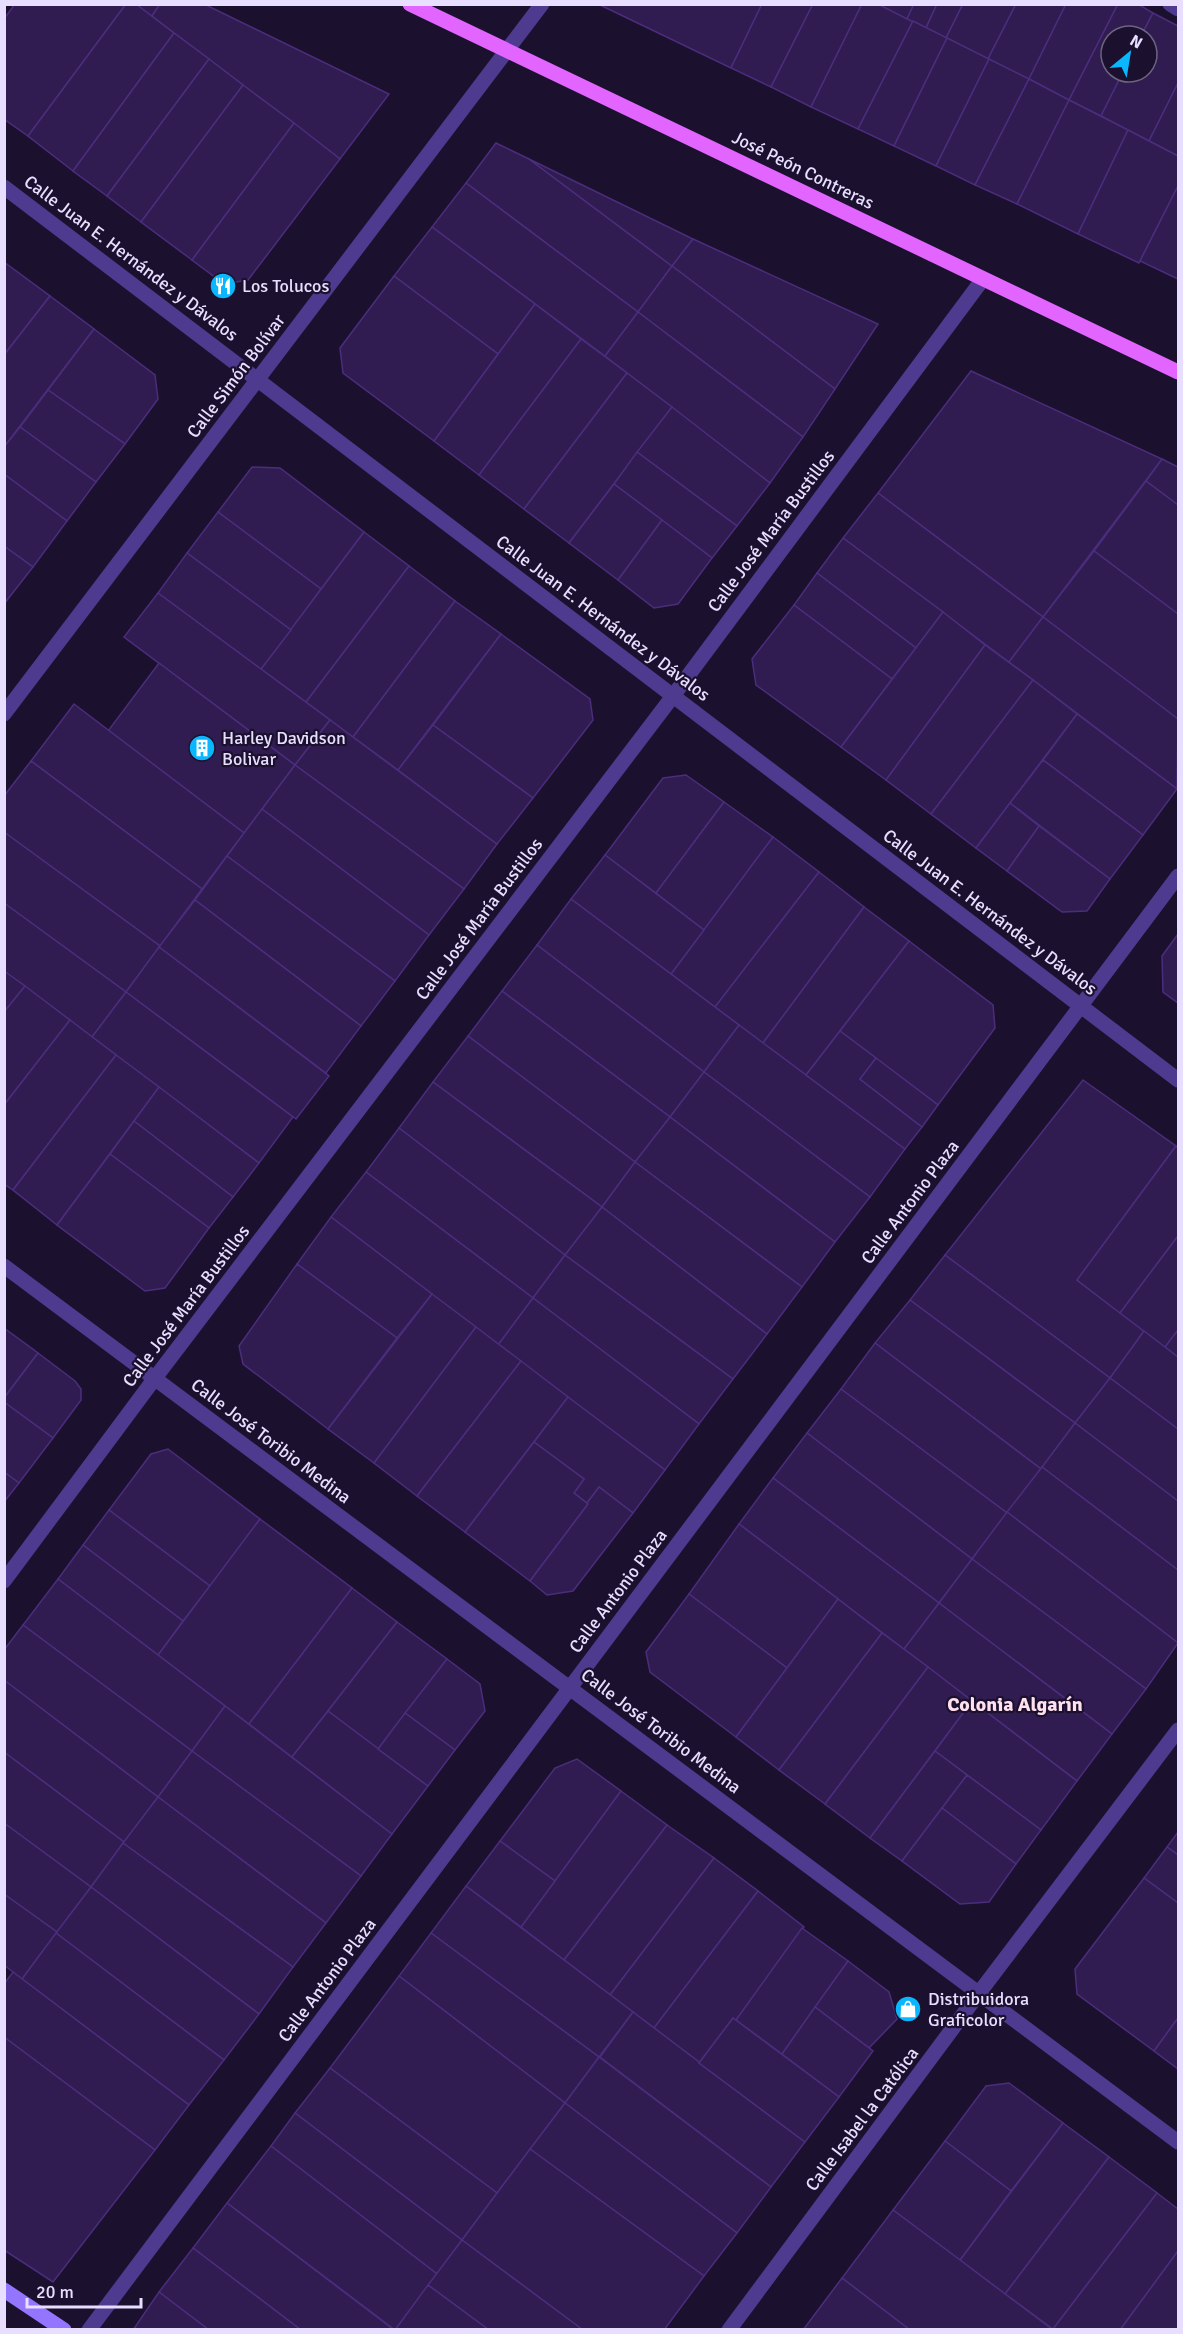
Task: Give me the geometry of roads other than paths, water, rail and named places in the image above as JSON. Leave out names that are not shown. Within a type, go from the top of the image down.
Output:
[{"type":"main road","name":"José Peón Contreras","points":[[410,4],[1179,372]]},
{"type":"main road","points":[[4,2290],[64,2330]]},
{"type":"street","name":"Calle Simón Bolívar","points":[[4,714],[542,4]]},
{"type":"street","points":[[1170,4],[1179,9]]},
{"type":"street","name":"Calle Juan E. Hernández y Dávalos","points":[[4,187],[1179,1080]]},
{"type":"street","name":"Calle José María Bustillos","points":[[4,1581],[155,1378],[673,696],[983,279]]},
{"type":"street","name":"Calle Antonio Plaza","points":[[89,2330],[1179,876]]},
{"type":"street","name":"Calle José Toribio Medina","points":[[4,1266],[1179,2142]]},
{"type":"street","name":"Calle Isabel la Católica","points":[[729,2330],[979,1993],[1179,1731]]},
{"type":"place","name":"Los Tolucos","points":[[223,286]]},
{"type":"place","name":"Harley Davidson Bolivar","points":[[202,748]]},
{"type":"place","name":"Distribuidora Graficolor","points":[[908,2009]]},
{"type":"district","name":"Colonia Algarín","points":[[1015,1704]]}]
